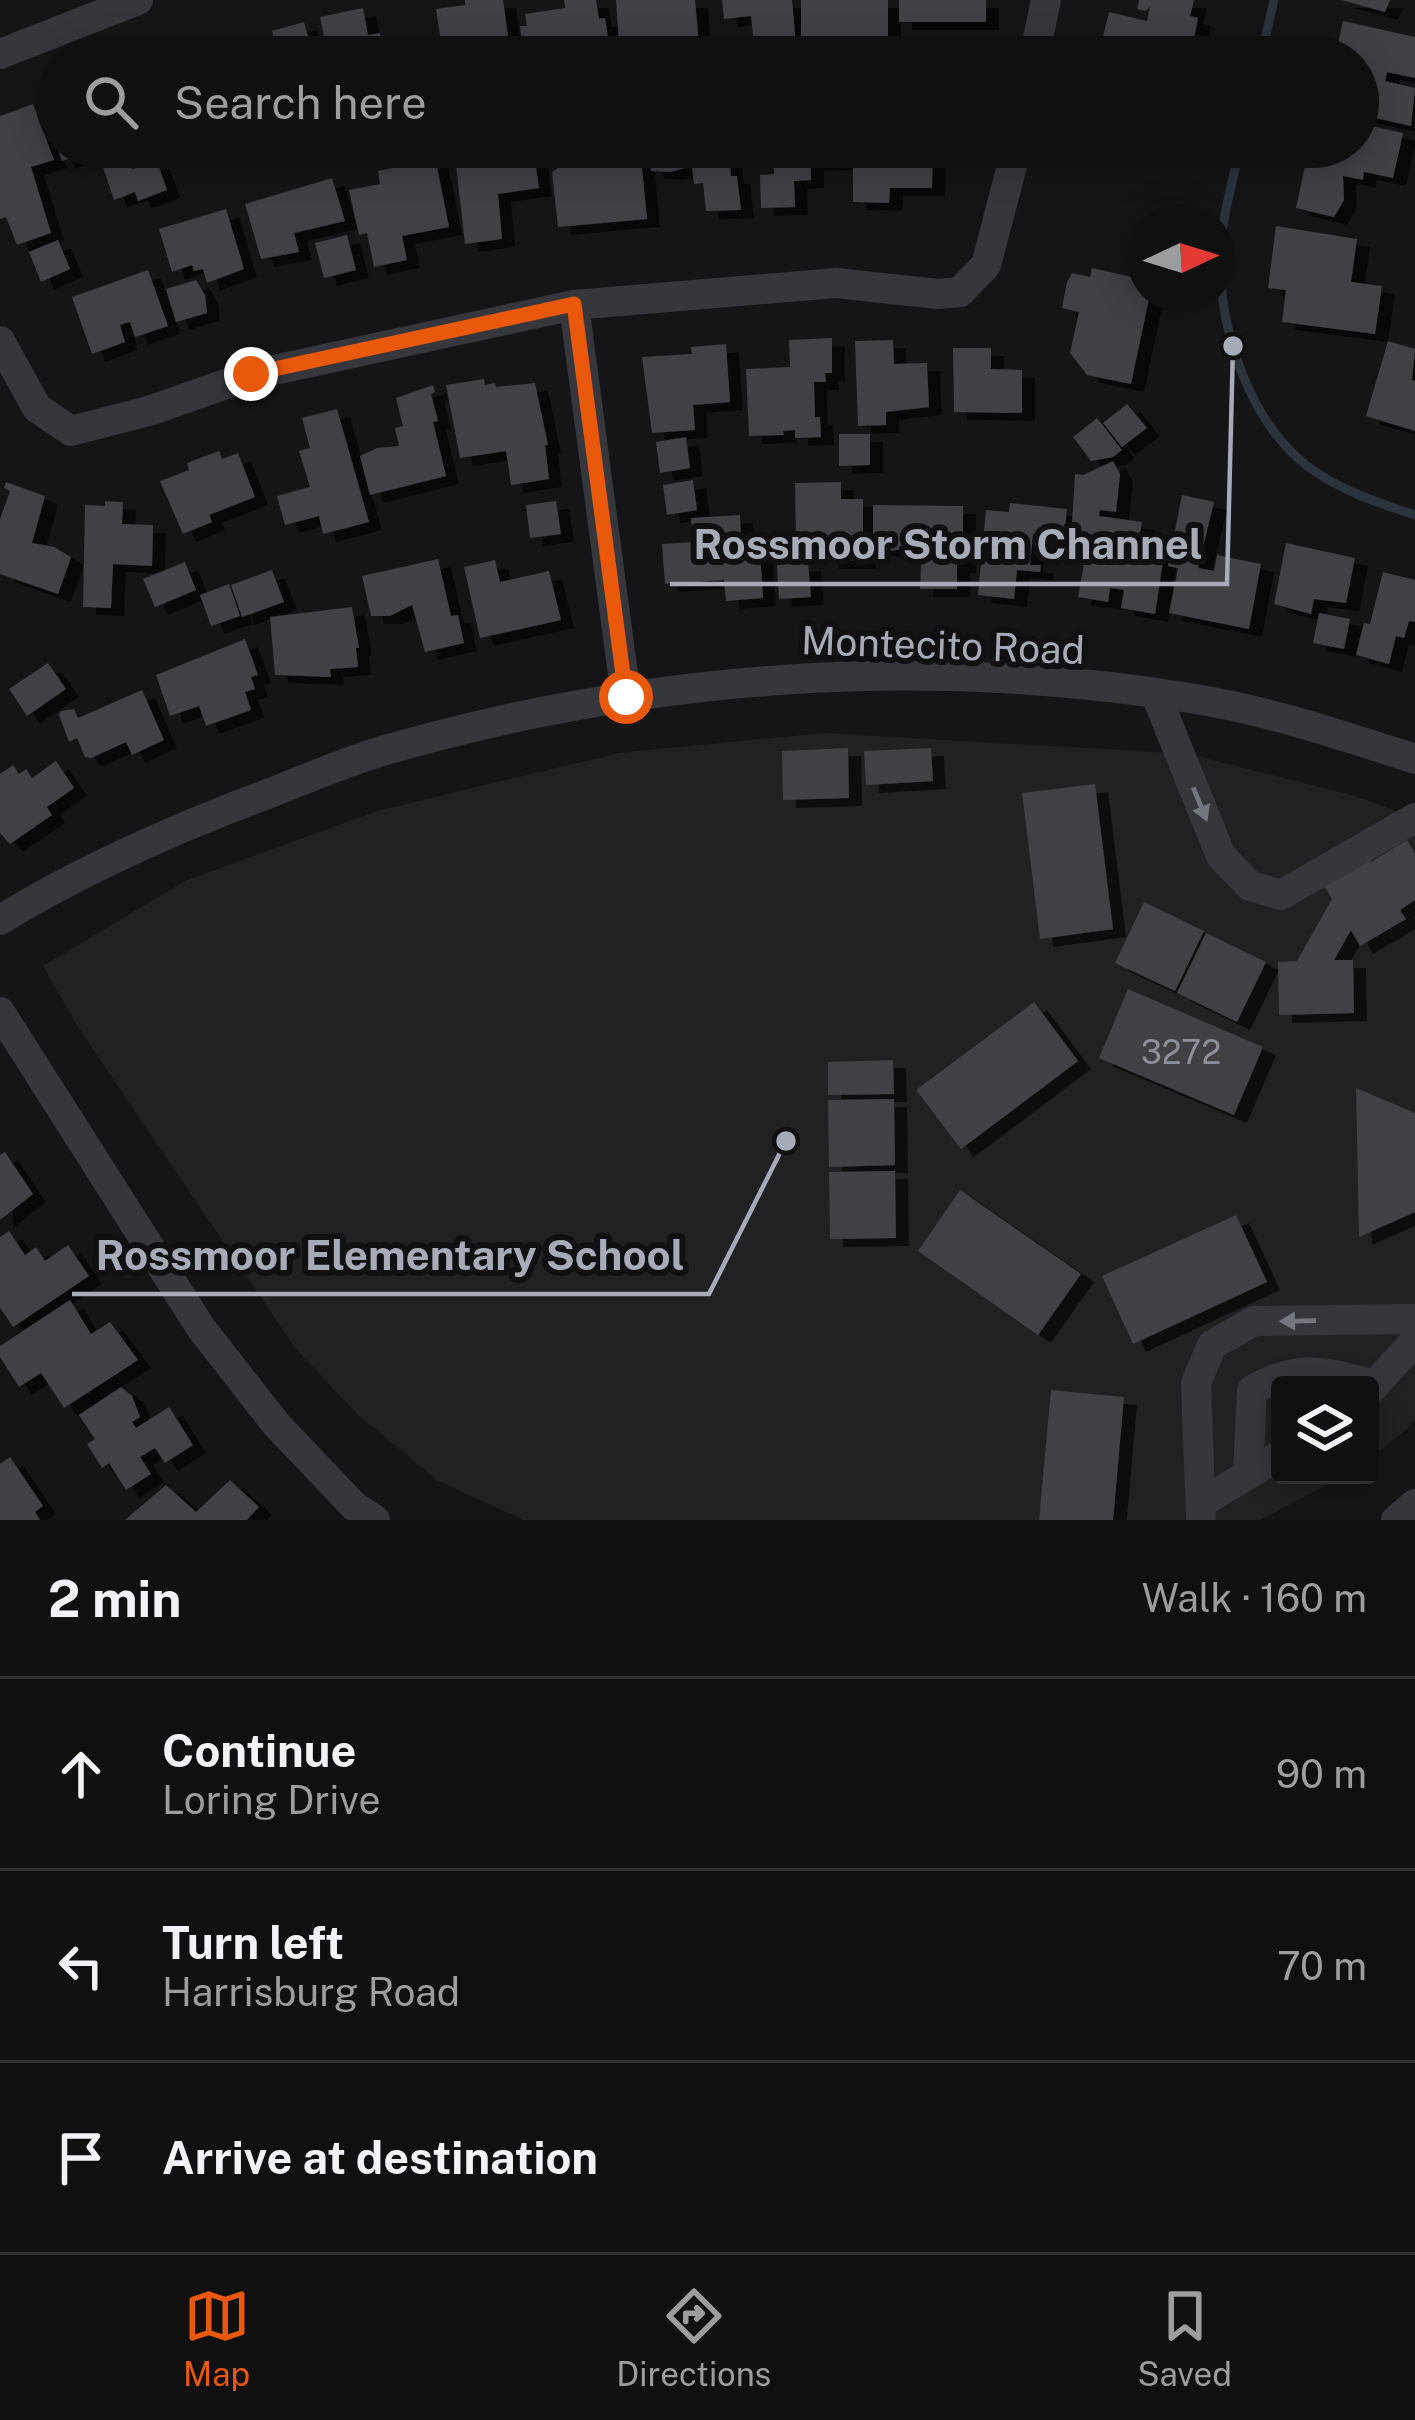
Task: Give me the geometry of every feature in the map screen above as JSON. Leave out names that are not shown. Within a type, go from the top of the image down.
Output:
[{"type":"street","points":[[44,36],[138,0]]},
{"type":"street","points":[[1038,36],[1046,0]]},
{"type":"street","points":[[0,53],[36,39]]},
{"type":"street","points":[[0,340],[37,408],[71,430],[152,410],[251,374],[574,304],[836,283],[960,292],[986,265],[1011,168]]},
{"type":"street","points":[[574,304],[626,697]]},
{"type":"street","name":"Montecito Road","points":[[0,920],[67,879],[219,812],[384,750],[519,715],[626,697],[829,674],[1020,678],[1198,700],[1415,759]]},
{"type":"street","points":[[1156,695],[1221,856],[1250,886],[1280,895],[1415,818]]},
{"type":"street","points":[[0,1012],[201,1328],[276,1424],[354,1506],[375,1520]]},
{"type":"street","points":[[1201,1512],[1196,1383],[1212,1345],[1254,1321],[1415,1319]]},
{"type":"street","points":[[1379,1380],[1415,1342]]},
{"type":"street","points":[[1277,1376],[1319,1370],[1338,1376]]},
{"type":"street","points":[[1248,1474],[1252,1390],[1271,1379]]},
{"type":"street","points":[[1201,1512],[1271,1460]]},
{"type":"street","points":[[1396,1520],[1415,1504]]},
{"type":"shaded area","points":[[823,733],[1188,754],[1355,796],[1415,818],[1415,1419],[1406,1430],[1379,1451],[1379,1376],[1271,1376],[1271,1484],[1329,1484],[1260,1520],[524,1520],[438,1481],[358,1415],[295,1348],[78,1027],[43,966],[185,881],[377,811],[619,753]]},
{"type":"building","points":[[465,0],[503,0],[508,36],[440,36],[436,9],[465,5]]},
{"type":"building","points":[[564,0],[596,0],[608,36],[521,36],[520,26],[527,26],[525,14],[565,8]]},
{"type":"building","points":[[616,0],[695,0],[698,36],[619,36]]},
{"type":"building","points":[[722,0],[792,0],[795,36],[753,36],[751,16],[724,19]]},
{"type":"building","points":[[801,0],[888,0],[888,36],[801,36]]},
{"type":"building","points":[[899,0],[986,0],[986,22],[899,22]]},
{"type":"building","points":[[1139,0],[1194,0],[1190,16],[1198,18],[1195,36],[1103,36],[1109,12],[1147,21],[1150,6],[1146,11],[1137,9]]},
{"type":"building","points":[[1341,0],[1390,0],[1385,12]]},
{"type":"building","points":[[363,8],[368,35],[380,36],[324,36],[320,17]]},
{"type":"building","points":[[1343,21],[1415,37],[1415,78],[1387,72],[1385,81],[1415,88],[1411,126],[1379,119],[1379,36],[1340,36]]},
{"type":"building","points":[[304,22],[308,36],[273,36],[272,31]]},
{"type":"building","points":[[33,104],[36,112],[36,165],[31,167],[51,233],[17,245],[6,217],[0,219],[0,116]]},
{"type":"building","points":[[1379,128],[1403,133],[1393,178],[1364,172],[1363,180],[1343,176],[1344,200],[1334,217],[1296,208],[1305,168],[1379,168]]},
{"type":"building","points":[[103,168],[159,168],[167,190],[138,201],[135,192],[114,200]]},
{"type":"building","points":[[437,168],[449,227],[402,236],[407,260],[374,267],[367,233],[359,235],[349,190],[380,184],[378,171]]},
{"type":"building","points":[[456,168],[536,168],[539,188],[498,194],[502,239],[465,244]]},
{"type":"building","points":[[558,168],[642,168],[647,219],[558,227],[552,172]]},
{"type":"building","points":[[651,168],[685,168],[671,172]]},
{"type":"building","points":[[692,168],[730,168],[731,176],[737,176],[741,210],[706,211],[703,183],[694,184]]},
{"type":"building","points":[[774,168],[811,168],[811,180],[794,181],[795,207],[761,208],[760,175],[774,174]]},
{"type":"building","points":[[853,168],[932,168],[932,188],[890,188],[889,203],[853,202]]},
{"type":"building","points":[[332,178],[345,221],[294,233],[299,252],[261,259],[245,204]]},
{"type":"building","points":[[226,209],[244,269],[207,283],[203,269],[194,271],[192,265],[172,272],[159,229]]},
{"type":"building","points":[[1276,226],[1357,239],[1351,282],[1382,286],[1375,334],[1282,322],[1286,290],[1268,288]]},
{"type":"building","points":[[347,235],[356,270],[324,278],[315,243]]},
{"type":"building","points":[[58,240],[70,269],[41,282],[29,252]]},
{"type":"building","points":[[1092,268],[1127,276],[1127,312],[1146,312],[1131,384],[1087,375],[1070,353],[1079,312],[1062,308],[1067,282],[1072,273],[1090,277]]},
{"type":"building","points":[[148,270],[168,326],[135,337],[130,322],[120,325],[125,342],[92,354],[72,297]]},
{"type":"building","points":[[196,280],[205,295],[207,313],[176,322],[166,289]]},
{"type":"building","points":[[832,338],[832,373],[825,373],[826,382],[814,382],[821,437],[795,438],[795,430],[749,436],[746,369],[790,367],[789,340]]},
{"type":"building","points":[[893,340],[894,364],[927,363],[929,407],[886,412],[886,425],[858,426],[855,341]]},
{"type":"building","points":[[1388,341],[1415,349],[1415,431],[1366,416]]},
{"type":"building","points":[[726,344],[730,402],[693,405],[695,430],[652,433],[642,357],[692,354],[691,347]]},
{"type":"building","points":[[953,348],[991,348],[991,369],[1022,370],[1022,413],[954,412]]},
{"type":"building","points":[[484,379],[485,385],[495,383],[496,387],[535,383],[548,445],[549,479],[511,485],[506,451],[460,458],[446,385]]},
{"type":"building","points":[[433,385],[438,421],[433,422],[446,476],[370,495],[360,456],[399,446],[395,428],[403,426],[396,398]]},
{"type":"building","points":[[1127,404],[1147,428],[1122,447],[1103,423]]},
{"type":"building","points":[[337,409],[369,522],[323,534],[319,516],[285,525],[277,496],[310,487],[299,451],[310,448],[302,418]]},
{"type":"building","points":[[1097,418],[1122,450],[1091,461],[1073,437]]},
{"type":"building","points":[[839,434],[870,434],[870,465],[839,466]]},
{"type":"building","points":[[686,437],[690,468],[660,473],[656,442]]},
{"type":"building","points":[[219,451],[222,459],[238,453],[255,497],[209,515],[212,522],[183,534],[160,481],[189,470],[187,463]]},
{"type":"building","points":[[1113,461],[1120,474],[1116,512],[1100,510],[1099,516],[1142,522],[1137,551],[1164,555],[1155,614],[1121,608],[1124,590],[1110,588],[1108,602],[1078,597],[1085,558],[1070,557],[1075,474]]},
{"type":"building","points":[[693,480],[697,510],[667,515],[663,485]]},
{"type":"building","points":[[6,482],[45,496],[32,543],[54,547],[71,557],[58,594],[0,574],[0,519],[10,491],[4,488]]},
{"type":"building","points":[[841,482],[841,499],[863,499],[863,561],[826,561],[825,540],[796,541],[795,483]]},
{"type":"building","points":[[1182,495],[1214,502],[1198,568],[1214,571],[1217,555],[1261,564],[1249,629],[1169,613],[1178,568],[1168,566]]},
{"type":"building","points":[[105,501],[123,502],[122,524],[153,525],[152,566],[113,564],[111,608],[83,607],[85,505],[105,506]]},
{"type":"building","points":[[556,501],[561,534],[530,538],[526,505]]},
{"type":"building","points":[[1010,503],[1067,509],[1064,538],[1033,534],[1030,565],[1041,565],[1040,572],[1017,570],[1014,599],[978,595],[986,510],[1009,512]]},
{"type":"building","points":[[873,505],[963,506],[963,565],[957,565],[957,589],[920,589],[921,565],[915,565],[915,546],[892,551],[873,546]]},
{"type":"building","points":[[740,515],[741,539],[759,538],[763,598],[726,601],[724,580],[665,584],[662,544],[693,542],[691,518]]},
{"type":"building","points":[[1286,543],[1355,558],[1346,603],[1314,599],[1311,614],[1274,604]]},
{"type":"building","points":[[438,559],[451,616],[458,615],[464,643],[425,652],[412,605],[390,616],[371,616],[362,576]]},
{"type":"building","points":[[495,560],[500,582],[549,571],[561,620],[480,638],[464,567]]},
{"type":"building","points":[[185,562],[196,590],[155,607],[143,579]]},
{"type":"building","points":[[808,563],[811,597],[779,599],[777,565]]},
{"type":"building","points":[[272,570],[284,602],[242,617],[231,585]]},
{"type":"building","points":[[1383,572],[1415,580],[1415,622],[1409,621],[1404,638],[1396,636],[1389,664],[1356,655],[1364,623],[1370,624]]},
{"type":"building","points":[[229,584],[240,616],[211,626],[200,595]]},
{"type":"building","points":[[352,607],[358,667],[330,669],[331,677],[275,675],[270,617]]},
{"type":"building","points":[[1319,613],[1350,619],[1344,649],[1313,643]]},
{"type":"building","points":[[245,639],[258,675],[251,677],[255,689],[245,692],[251,710],[206,726],[199,706],[170,716],[156,675]]},
{"type":"building","points":[[48,663],[66,689],[27,716],[9,689]]},
{"type":"building","points":[[142,690],[164,740],[132,755],[126,742],[91,758],[85,757],[77,738],[69,742],[61,711],[74,709],[78,718]]},
{"type":"building","points":[[848,748],[849,798],[783,800],[782,751]]},
{"type":"building","points":[[931,748],[933,781],[866,785],[864,751]]},
{"type":"building","points":[[56,761],[74,788],[47,807],[52,815],[10,844],[0,833],[0,774],[13,765],[19,774],[26,769],[32,778]]},
{"type":"building","points":[[1095,784],[1113,929],[1040,939],[1022,793]]},
{"type":"building","points":[[1407,840],[1415,853],[1415,900],[1400,910],[1406,919],[1360,946],[1351,930],[1334,960],[1353,960],[1354,1013],[1279,1015],[1278,962],[1297,961],[1332,899],[1322,882],[1367,855],[1371,862]]},
{"type":"building","points":[[1144,902],[1204,931],[1175,991],[1115,963]]},
{"type":"building","points":[[1206,933],[1266,962],[1237,1022],[1177,993]]},
{"type":"building","points":[[1128,989],[1263,1047],[1234,1115],[1099,1058]]},
{"type":"building","points":[[1034,1002],[1078,1061],[961,1149],[916,1090]]},
{"type":"building","points":[[893,1060],[894,1094],[828,1095],[828,1062]]},
{"type":"building","points":[[1356,1088],[1415,1113],[1415,1212],[1359,1237]]},
{"type":"building","points":[[894,1099],[895,1165],[829,1167],[828,1100]]},
{"type":"building","points":[[5,1152],[33,1194],[0,1220],[0,1155]]},
{"type":"building","points":[[895,1171],[896,1238],[830,1239],[829,1172]]},
{"type":"building","points":[[960,1190],[1081,1274],[1038,1335],[918,1251]]},
{"type":"building","points":[[1236,1215],[1267,1282],[1133,1344],[1102,1276]]},
{"type":"building","points":[[9,1231],[25,1255],[36,1247],[45,1261],[68,1245],[89,1276],[13,1327],[0,1308],[0,1237]]},
{"type":"building","points":[[70,1300],[91,1334],[110,1322],[138,1360],[64,1408],[41,1373],[19,1387],[0,1357],[0,1346]]},
{"type":"building","points":[[121,1387],[132,1396],[140,1417],[132,1422],[136,1428],[169,1407],[193,1445],[165,1463],[155,1448],[140,1457],[151,1474],[126,1490],[109,1463],[102,1468],[87,1444],[95,1439],[79,1415]]},
{"type":"building","points":[[1051,1390],[1124,1397],[1113,1520],[1039,1520]]},
{"type":"building","points":[[10,1457],[43,1506],[35,1512],[40,1520],[0,1520],[0,1464]]},
{"type":"building","points":[[230,1480],[259,1507],[247,1520],[125,1520],[166,1485],[196,1512]]},
{"type":"waterway","points":[[1266,36],[1274,0]]},
{"type":"waterway","points":[[1236,168],[1220,252],[1222,293],[1233,348],[1255,401],[1286,447],[1318,474],[1415,515]]},
{"type":"place","name":"Rossmoor Storm Channel","points":[[1233,346]]},
{"type":"place","name":"Rossmoor Elementary School","points":[[786,1141]]},
{"type":"route","points":[[251,374],[574,304],[626,697]]}]
